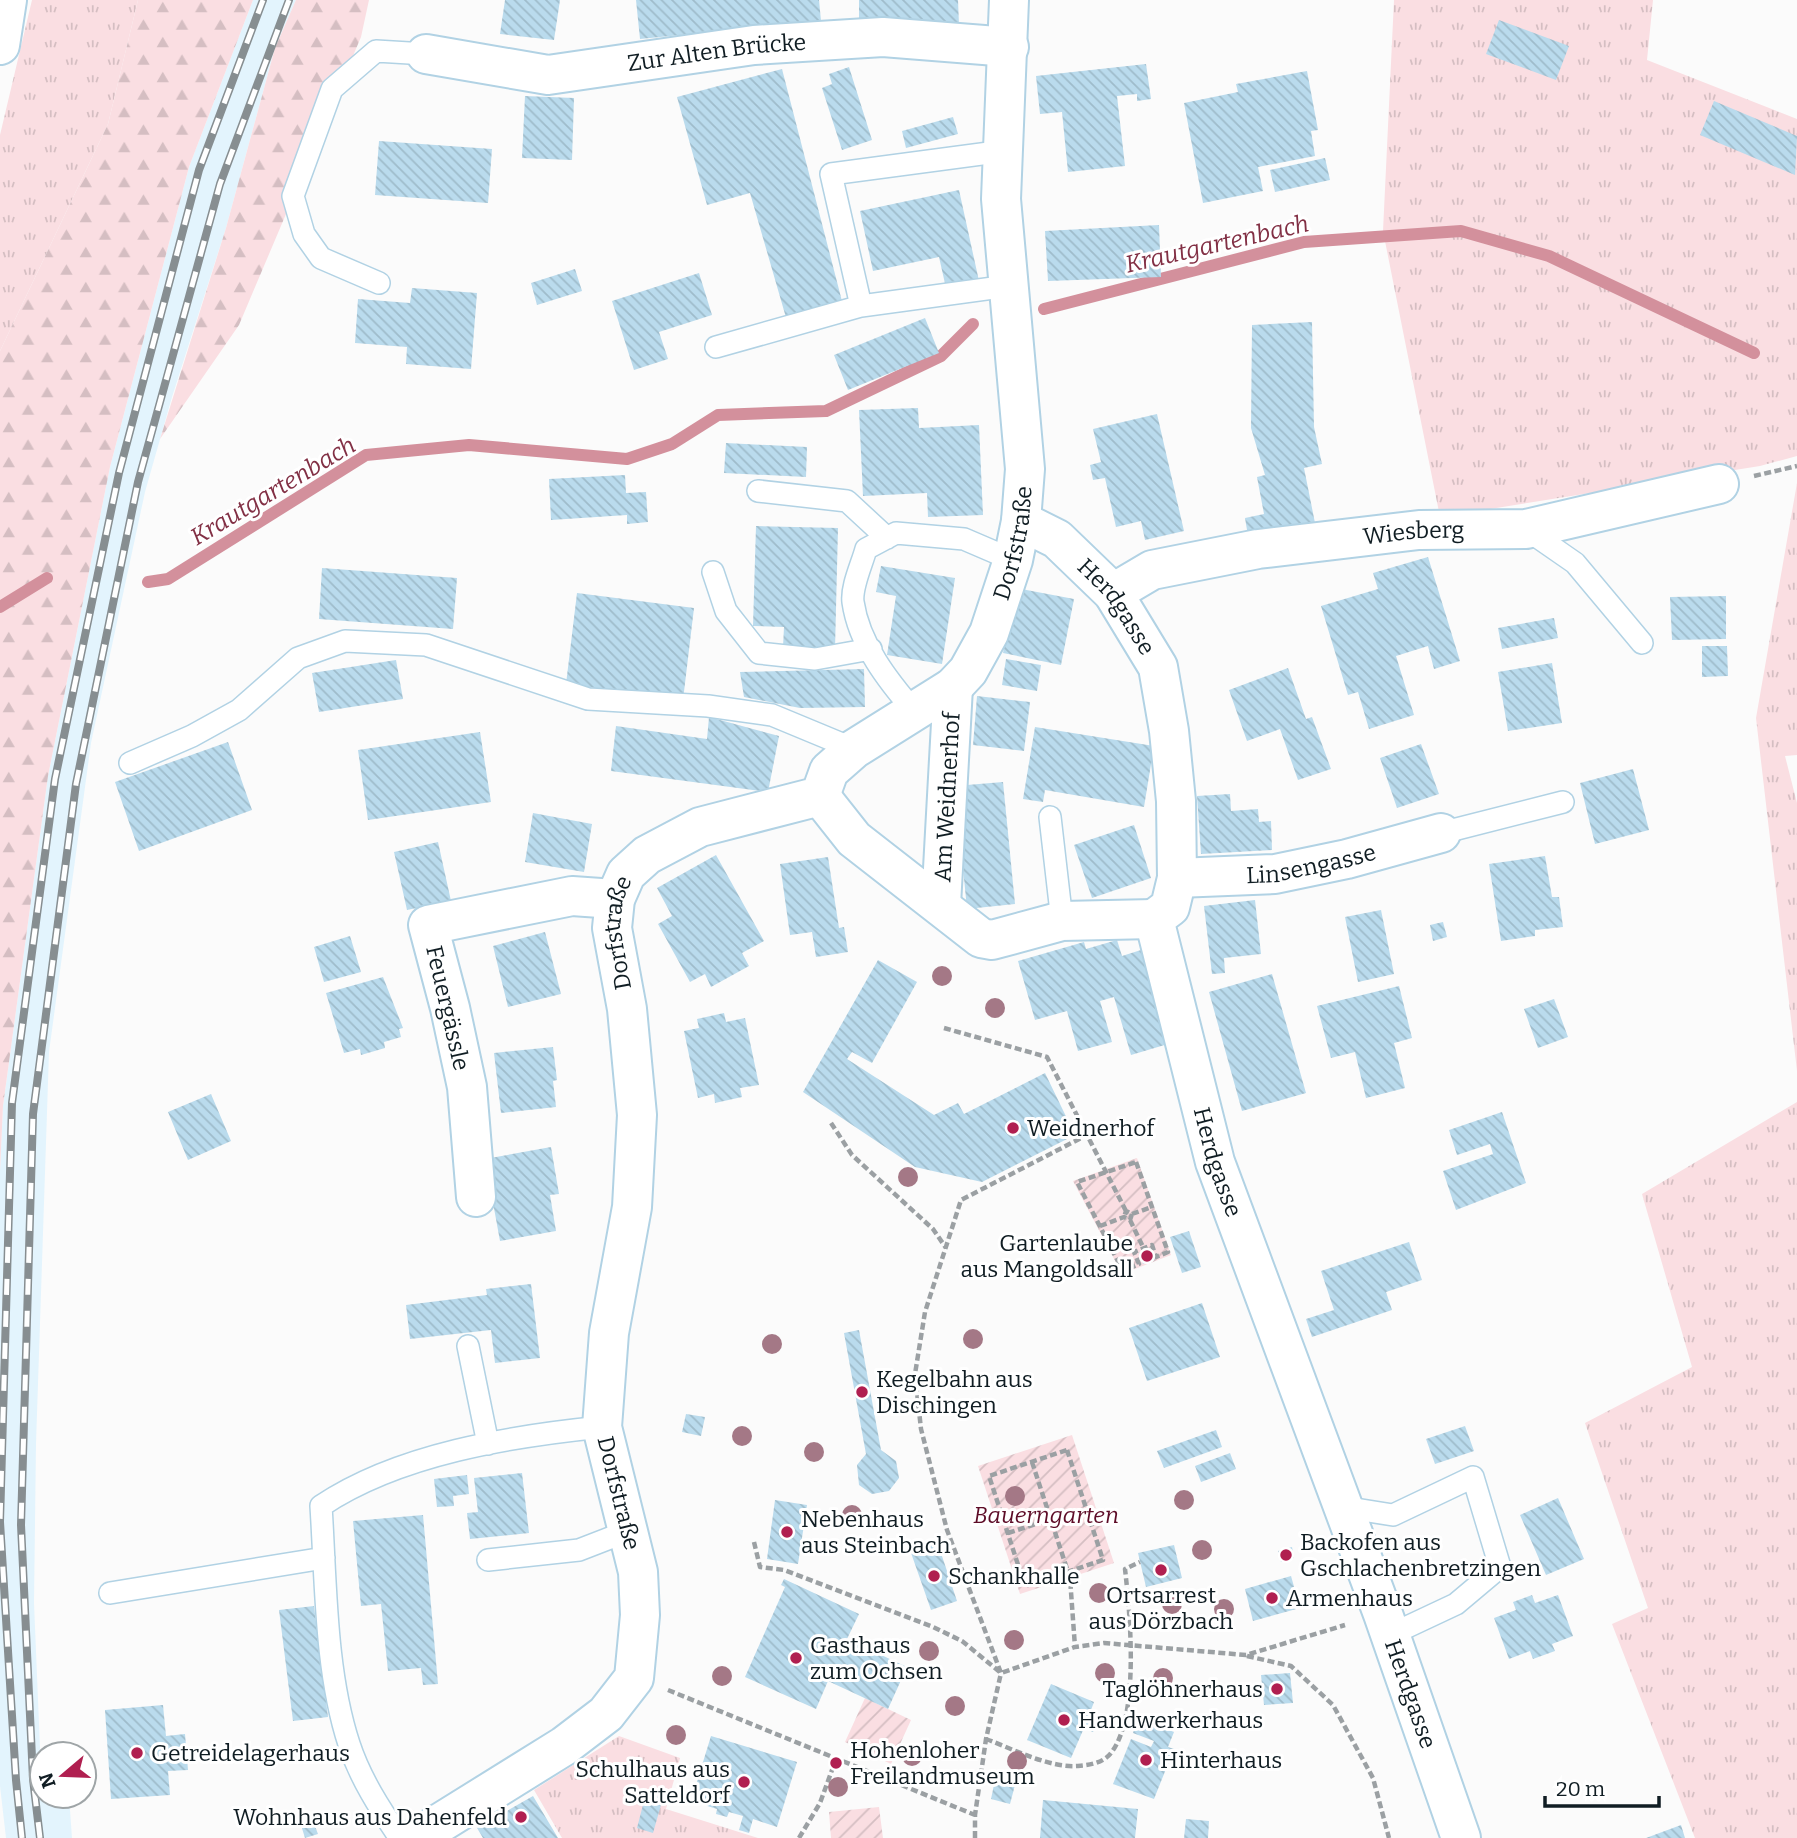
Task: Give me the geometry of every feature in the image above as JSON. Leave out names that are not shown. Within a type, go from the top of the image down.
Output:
[{"type":"street","points":[[0,45],[7,0]]},
{"type":"street","name":"Dorfstraße","points":[[634,1678],[640,1615],[638,1572],[602,1427],[610,1333],[632,1207],[637,1115],[627,1009],[612,928],[615,899],[626,874],[647,855],[700,827],[820,796],[829,771],[854,749],[953,687],[968,671],[989,633],[1013,560],[1021,521],[1025,469],[1001,199],[1009,0]]},
{"type":"street","name":"Zur Alten Brücke","points":[[426,54],[548,75],[754,45],[831,40],[883,37],[1009,47]]},
{"type":"street","name":"Wiesberg","points":[[1112,593],[1153,570],[1258,549],[1419,530],[1526,529],[1719,484]]},
{"type":"street","name":"Herdgasse","points":[[1021,521],[1057,539],[1112,593],[1157,667],[1169,731],[1175,789],[1177,878],[1170,907],[1154,919],[1215,1162],[1386,1625],[1461,1838]]},
{"type":"street","name":"Am Weidnerhof","points":[[941,905],[953,687]]},
{"type":"street","name":"Am Weidnerhof","points":[[820,796],[854,839],[981,938],[992,940],[1062,921],[1154,919]]},
{"type":"street","name":"Linsengasse","points":[[1177,878],[1275,874],[1347,859],[1441,833]]},
{"type":"street","name":"Feuergässle","points":[[476,1196],[467,1087],[428,925],[572,896],[615,899]]},
{"type":"street","points":[[416,1838],[564,1746],[606,1714],[634,1678]]},
{"type":"lane","points":[[379,283],[321,258],[304,234],[293,196],[332,89],[376,51],[426,54]]},
{"type":"lane","points":[[861,306],[831,174],[1004,151]]},
{"type":"lane","points":[[716,347],[861,306],[1007,286]]},
{"type":"lane","points":[[758,491],[847,501],[887,538]]},
{"type":"lane","points":[[1526,529],[1575,563],[1642,643]]},
{"type":"lane","points":[[915,712],[886,680],[853,600],[866,549],[896,533],[964,539],[1013,560]]},
{"type":"lane","points":[[713,572],[726,611],[759,653],[815,659],[871,649]]},
{"type":"lane","points":[[130,763],[192,736],[239,710],[298,658],[345,641],[426,645],[588,699],[708,706],[772,715],[854,749]]},
{"type":"lane","points":[[1441,833],[1563,802]]},
{"type":"lane","points":[[1050,817],[1062,921]]},
{"type":"lane","points":[[468,1346],[488,1444]]},
{"type":"lane","points":[[400,1838],[372,1797],[349,1744],[330,1644],[321,1506],[345,1489],[428,1459],[488,1444],[602,1427]]},
{"type":"lane","points":[[1343,1507],[1392,1515],[1473,1477],[1500,1567],[1456,1604],[1386,1625]]},
{"type":"lane","points":[[488,1560],[579,1550],[628,1531]]},
{"type":"lane","points":[[110,1593],[324,1558]]},
{"type":"path","points":[[944,1028],[1047,1057],[1107,1171],[1144,1249]]},
{"type":"path","points":[[831,1123],[852,1155],[933,1229],[946,1248]]},
{"type":"path","points":[[975,1838],[975,1815],[986,1739],[1001,1673],[947,1531],[921,1429],[915,1374],[925,1312],[961,1200],[1087,1135]]},
{"type":"path","points":[[1136,1162],[1152,1207],[1168,1252],[1156,1257],[1152,1245],[1134,1252],[1139,1264],[1123,1271],[1077,1182],[1136,1162]]},
{"type":"path","points":[[1100,1226],[1152,1207]]},
{"type":"path","points":[[1067,1450],[1103,1560],[1025,1586],[989,1476],[1032,1462],[1067,1450]]},
{"type":"path","points":[[1032,1462],[1068,1571],[1075,1610],[1075,1647]]},
{"type":"path","points":[[1008,1533],[1051,1519]]},
{"type":"path","points":[[754,1542],[760,1567],[784,1570],[933,1627],[962,1641],[1001,1673]]},
{"type":"path","points":[[986,1739],[1063,1765],[1100,1762],[1111,1753],[1118,1739],[1128,1699],[1133,1643],[1125,1569],[1140,1562]]},
{"type":"path","points":[[1246,1655],[1386,1625]]},
{"type":"path","points":[[1001,1673],[1075,1647],[1133,1643],[1246,1655],[1291,1666],[1334,1705],[1373,1778],[1390,1838]]},
{"type":"path","points":[[634,1678],[975,1815]]},
{"type":"path","points":[[799,1838],[820,1803],[835,1759]]},
{"type":"shaded area","points":[[253,0],[296,0],[275,48],[226,228],[145,492],[91,743],[49,1052],[36,1444],[34,1603],[40,1740],[28,1740],[28,1810],[70,1810],[72,1838],[6,1838],[0,1786],[0,1171],[3,1106],[48,776],[110,467],[189,167]]},
{"type":"green space","points":[[32,0],[138,0],[108,124],[0,351],[0,135]]},
{"type":"green space","points":[[138,0],[253,0],[189,167],[110,467],[48,776],[3,1106],[0,1171],[0,351],[108,124]]},
{"type":"green space","points":[[296,0],[369,0],[361,37],[239,325],[160,439],[226,228],[275,48]]},
{"type":"green space","points":[[1394,0],[1653,0],[1647,60],[1797,119],[1797,456],[1760,466],[1440,517],[1383,231]]},
{"type":"green space","points":[[1797,483],[1797,755],[1785,756],[1797,803],[1797,1071],[1756,718]]},
{"type":"green space","points":[[1797,1102],[1797,1838],[1695,1838],[1612,1624],[1648,1608],[1585,1423],[1692,1367],[1642,1194]]},
{"type":"green space","points":[[1137,1158],[1171,1255],[1122,1274],[1073,1181]]},
{"type":"green space","name":"Bauerngarten","points":[[1072,1435],[1114,1563],[1020,1594],[978,1466]]},
{"type":"green space","points":[[865,1698],[911,1720],[891,1764],[845,1742]]},
{"type":"green space","points":[[619,1736],[680,1758],[666,1809],[758,1838],[562,1838],[534,1790]]},
{"type":"green space","points":[[879,1807],[883,1838],[831,1838],[829,1812]]},
{"type":"building","points":[[505,0],[560,0],[554,40],[500,34]]},
{"type":"building","points":[[636,0],[819,0],[821,21],[640,39]]},
{"type":"building","points":[[859,0],[958,0],[959,25],[859,26]]},
{"type":"building","points":[[1499,20],[1569,46],[1556,80],[1486,54]]},
{"type":"building","points":[[1146,64],[1151,99],[1137,101],[1137,94],[1117,96],[1125,166],[1068,172],[1062,112],[1040,114],[1036,76]]},
{"type":"building","points":[[849,67],[872,140],[842,150],[822,88],[832,84],[829,74]]},
{"type":"building","points":[[782,69],[843,305],[787,321],[750,193],[707,205],[677,97]]},
{"type":"building","points":[[1307,71],[1318,130],[1311,131],[1315,156],[1258,167],[1263,191],[1203,203],[1184,103],[1238,92],[1236,84]]},
{"type":"building","points":[[525,96],[574,98],[572,160],[522,158]]},
{"type":"building","points":[[1714,101],[1797,136],[1795,175],[1700,135]]},
{"type":"building","points":[[953,117],[958,134],[906,148],[902,131]]},
{"type":"building","points":[[379,141],[492,149],[488,203],[375,195]]},
{"type":"building","points":[[1325,158],[1330,180],[1275,192],[1270,170]]},
{"type":"building","points":[[959,190],[979,281],[946,288],[939,257],[873,271],[860,211]]},
{"type":"building","points":[[1159,225],[1161,277],[1048,281],[1045,231]]},
{"type":"building","points":[[575,269],[582,291],[537,305],[531,283]]},
{"type":"building","points":[[699,273],[712,315],[659,332],[668,359],[634,370],[612,301]]},
{"type":"building","points":[[412,288],[477,293],[471,369],[406,364],[407,347],[355,343],[358,299],[410,303]]},
{"type":"building","points":[[925,318],[939,353],[848,390],[834,355]]},
{"type":"building","points":[[1312,322],[1314,427],[1322,464],[1304,468],[1315,523],[1248,536],[1245,518],[1264,514],[1257,477],[1265,475],[1251,428],[1252,325]]},
{"type":"building","points":[[918,408],[919,428],[979,425],[983,515],[928,517],[927,493],[863,496],[859,410]]},
{"type":"building","points":[[1157,414],[1184,531],[1145,540],[1141,521],[1116,527],[1105,478],[1093,480],[1090,465],[1101,462],[1093,429]]},
{"type":"building","points":[[726,443],[807,447],[806,477],[724,473]]},
{"type":"building","points":[[625,475],[626,493],[646,492],[648,522],[627,524],[627,515],[551,520],[549,479]]},
{"type":"building","points":[[756,526],[838,528],[835,649],[783,647],[784,627],[753,626]]},
{"type":"building","points":[[1428,557],[1460,661],[1434,669],[1428,646],[1396,656],[1414,715],[1369,729],[1358,692],[1348,695],[1321,606],[1378,589],[1373,573]]},
{"type":"building","points":[[881,566],[955,578],[942,664],[887,655],[896,596],[876,592]]},
{"type":"building","points":[[322,568],[457,578],[453,629],[319,619]]},
{"type":"building","points":[[1016,588],[1074,599],[1061,665],[1003,653]]},
{"type":"building","points":[[577,593],[694,608],[683,700],[566,684]]},
{"type":"building","points":[[1726,596],[1726,639],[1672,640],[1670,597]]},
{"type":"building","points":[[1554,618],[1558,638],[1502,649],[1498,628]]},
{"type":"building","points":[[1702,646],[1727,646],[1728,676],[1702,677]]},
{"type":"building","points":[[1006,659],[1041,665],[1037,691],[1002,685]]},
{"type":"building","points":[[396,660],[403,699],[319,712],[312,673]]},
{"type":"building","points":[[1552,663],[1562,723],[1508,731],[1498,672]]},
{"type":"building","points":[[1288,668],[1306,719],[1312,717],[1331,769],[1298,780],[1280,729],[1247,741],[1229,690]]},
{"type":"building","points":[[864,669],[865,707],[800,708],[744,697],[740,672]]},
{"type":"building","points":[[977,696],[1030,702],[1024,751],[973,745]]},
{"type":"building","points":[[709,717],[779,736],[768,792],[611,771],[616,726],[707,739]]},
{"type":"building","points":[[1035,727],[1154,746],[1144,807],[1045,790],[1043,802],[1023,799]]},
{"type":"building","points":[[480,732],[491,802],[368,820],[358,750]]},
{"type":"building","points":[[228,742],[252,810],[139,851],[115,782]]},
{"type":"building","points":[[1421,744],[1439,794],[1397,808],[1380,758]]},
{"type":"building","points":[[1633,769],[1649,830],[1595,844],[1580,783]]},
{"type":"building","points":[[1003,782],[1015,904],[967,909],[955,786]]},
{"type":"building","points":[[1230,794],[1231,811],[1258,809],[1259,822],[1271,821],[1272,850],[1201,854],[1197,796]]},
{"type":"building","points":[[533,813],[592,824],[584,872],[525,862]]},
{"type":"building","points":[[1134,825],[1151,878],[1092,898],[1074,845]]},
{"type":"building","points":[[438,842],[451,901],[407,910],[394,852]]},
{"type":"building","points":[[716,855],[764,941],[742,953],[749,966],[711,987],[705,974],[690,982],[658,924],[672,916],[657,888]]},
{"type":"building","points":[[1545,856],[1552,897],[1559,897],[1563,927],[1535,930],[1535,936],[1501,941],[1489,864]]},
{"type":"building","points":[[828,857],[839,928],[844,927],[848,952],[816,957],[812,932],[790,935],[780,864]]},
{"type":"building","points":[[1255,900],[1261,954],[1224,958],[1225,973],[1212,974],[1204,906]]},
{"type":"building","points":[[1381,910],[1394,974],[1358,982],[1345,917]]},
{"type":"building","points":[[1443,922],[1447,937],[1433,941],[1430,925]]},
{"type":"building","points":[[545,932],[561,994],[508,1007],[493,946]]},
{"type":"building","points":[[350,936],[361,972],[324,982],[314,947]]},
{"type":"building","points":[[1117,940],[1122,956],[1141,950],[1168,1044],[1131,1055],[1114,997],[1100,1001],[1112,1042],[1078,1051],[1067,1011],[1035,1020],[1018,961],[1084,942],[1086,949]]},
{"type":"building","points":[[878,960],[917,982],[872,1063],[852,1052],[847,1059],[934,1115],[958,1103],[964,1114],[1045,1073],[1075,1135],[982,1182],[915,1167],[803,1092]]},
{"type":"building","points":[[1272,974],[1306,1093],[1242,1111],[1209,992]]},
{"type":"building","points":[[383,977],[403,1028],[399,1029],[401,1037],[384,1042],[385,1048],[361,1055],[360,1049],[344,1053],[326,993]]},
{"type":"building","points":[[1399,986],[1412,1038],[1394,1043],[1405,1088],[1366,1098],[1355,1052],[1331,1058],[1317,1006]]},
{"type":"building","points":[[1554,999],[1568,1037],[1538,1048],[1524,1009]]},
{"type":"building","points":[[724,1013],[726,1022],[745,1018],[759,1085],[740,1088],[742,1097],[715,1103],[714,1094],[698,1098],[684,1031],[699,1028],[697,1019]]},
{"type":"building","points":[[553,1047],[557,1080],[553,1081],[556,1107],[501,1113],[494,1053]]},
{"type":"building","points":[[211,1094],[231,1141],[188,1160],[168,1112]]},
{"type":"building","points":[[1502,1112],[1526,1183],[1456,1210],[1443,1171],[1493,1154],[1490,1144],[1457,1155],[1449,1130]]},
{"type":"building","points":[[551,1147],[559,1194],[550,1195],[556,1231],[500,1241],[485,1159]]},
{"type":"building","points":[[1189,1231],[1201,1267],[1182,1273],[1170,1237]]},
{"type":"building","points":[[1409,1242],[1422,1280],[1386,1292],[1392,1310],[1312,1337],[1306,1319],[1334,1310],[1321,1271]]},
{"type":"building","name":"Gartenlaube aus Mangoldsall","points":[[1150,1248],[1155,1260],[1143,1264],[1139,1253]]},
{"type":"building","points":[[531,1284],[540,1358],[495,1363],[491,1330],[410,1339],[406,1305],[487,1295],[486,1289]]},
{"type":"building","points":[[1202,1303],[1220,1357],[1147,1381],[1129,1328]]},
{"type":"building","name":"Kegelbahn aus Dischingen","points":[[859,1330],[881,1450],[896,1461],[899,1478],[889,1491],[872,1494],[859,1485],[857,1465],[866,1454],[844,1333]]},
{"type":"building","points":[[686,1414],[705,1417],[701,1436],[682,1432]]},
{"type":"building","points":[[1465,1426],[1474,1451],[1435,1464],[1426,1439]]},
{"type":"building","points":[[1216,1430],[1222,1447],[1164,1468],[1157,1451]]},
{"type":"building","points":[[1230,1453],[1236,1469],[1201,1482],[1195,1466]]},
{"type":"building","points":[[522,1473],[529,1533],[470,1539],[467,1513],[478,1512],[474,1478]]},
{"type":"building","points":[[467,1475],[469,1494],[453,1496],[454,1506],[437,1507],[434,1479]]},
{"type":"building","points":[[1558,1498],[1584,1559],[1546,1575],[1520,1515]]},
{"type":"building","name":"Nebenhaus aus Steinbach","points":[[775,1500],[807,1505],[798,1564],[767,1559]]},
{"type":"building","points":[[423,1515],[438,1684],[423,1685],[421,1668],[388,1671],[381,1604],[361,1606],[353,1521]]},
{"type":"building","name":"Schankhalle","points":[[937,1541],[957,1601],[931,1610],[910,1550]]},
{"type":"building","name":"Ortsarrest aus Dörzbach","points":[[1174,1545],[1182,1578],[1146,1587],[1138,1553]]},
{"type":"building","name":"Backofen aus Gschlachenbretzingen","points":[[1292,1547],[1294,1558],[1281,1562],[1278,1551]]},
{"type":"building","name":"Armenhaus","points":[[1291,1576],[1300,1608],[1253,1621],[1245,1589]]},
{"type":"building","name":"Gasthaus zum Ochsen","points":[[784,1579],[859,1614],[847,1639],[907,1667],[888,1709],[828,1681],[816,1709],[745,1677],[785,1587],[781,1585]]},
{"type":"building","points":[[1532,1595],[1535,1603],[1558,1595],[1573,1636],[1552,1644],[1555,1651],[1533,1659],[1530,1651],[1509,1659],[1494,1618],[1516,1610],[1513,1602]]},
{"type":"building","points":[[314,1606],[328,1717],[293,1721],[279,1610]]},
{"type":"building","name":"Taglöhnerhaus","points":[[1290,1673],[1293,1703],[1264,1705],[1261,1675]]},
{"type":"building","name":"Handwerkerhaus","points":[[1051,1684],[1094,1702],[1088,1718],[1098,1722],[1093,1732],[1084,1728],[1071,1758],[1027,1740]]},
{"type":"building","name":"Getreidelagerhaus","points":[[163,1705],[166,1736],[185,1734],[188,1770],[168,1771],[170,1795],[111,1799],[105,1710]]},
{"type":"building","name":"Hinterhaus","points":[[1138,1718],[1174,1732],[1168,1747],[1174,1749],[1154,1799],[1113,1784],[1131,1739],[1151,1747],[1154,1741],[1133,1733]]},
{"type":"building","name":"Schulhaus aus Satteldorf","points":[[711,1736],[797,1762],[777,1827],[753,1819],[749,1833],[739,1830],[743,1816],[729,1812],[727,1817],[716,1814],[717,1809],[691,1801]]},
{"type":"building","points":[[995,1780],[1015,1785],[1010,1804],[991,1799]]},
{"type":"building","points":[[646,1793],[663,1798],[653,1833],[637,1828]]},
{"type":"building","name":"Wohnhaus aus Dahenfeld","points":[[533,1796],[558,1838],[483,1838],[477,1828]]},
{"type":"building","points":[[1043,1800],[1138,1809],[1135,1838],[1040,1838]]},
{"type":"building","points":[[1186,1819],[1209,1821],[1208,1838],[1184,1838]]},
{"type":"building","points":[[313,1821],[318,1834],[305,1838],[301,1825]]},
{"type":"building","points":[[1681,1825],[1685,1838],[1646,1838]]},
{"type":"waterway","name":"Krautgartenbach","points":[[1044,309],[1304,242],[1461,231],[1549,256],[1754,353]]},
{"type":"waterway","name":"Krautgartenbach","points":[[148,582],[168,579],[366,455],[469,445],[627,459],[672,444],[718,415],[826,411],[941,356],[973,324]]},
{"type":"waterway","name":"Krautgartenbach","points":[[0,607],[47,578]]},
{"type":"railway","points":[[22,1838],[0,1522],[12,1103],[55,779],[119,473],[199,170],[263,0]]},
{"type":"railway","points":[[40,1838],[33,1779],[21,1525],[33,1114],[76,784],[138,482],[220,184],[289,0]]},
{"type":"place","name":"Weidnerhof","points":[[1013,1128]]},
{"type":"place","name":"Gartenlaube aus Mangoldsall","points":[[1147,1256]]},
{"type":"place","name":"Kegelbahn aus Dischingen","points":[[862,1392]]},
{"type":"place","name":"Nebenhaus aus Steinbach","points":[[787,1532]]},
{"type":"place","name":"Backofen aus Gschlachenbretzingen","points":[[1286,1555]]},
{"type":"place","name":"Ortsarrest aus Dörzbach","points":[[1161,1570]]},
{"type":"place","name":"Schankhalle","points":[[934,1576]]},
{"type":"place","name":"Armenhaus","points":[[1272,1598]]},
{"type":"place","name":"Gasthaus zum Ochsen","points":[[796,1658]]},
{"type":"place","name":"Taglöhnerhaus","points":[[1277,1689]]},
{"type":"place","name":"Handwerkerhaus","points":[[1064,1720]]},
{"type":"place","name":"Getreidelagerhaus","points":[[137,1753]]},
{"type":"place","name":"Hinterhaus","points":[[1146,1760]]},
{"type":"place","name":"Hohenloher Freilandmuseum","points":[[836,1763]]},
{"type":"place","name":"Schulhaus aus Satteldorf","points":[[744,1782]]},
{"type":"place","name":"Wohnhaus aus Dahenfeld","points":[[521,1817]]}]
